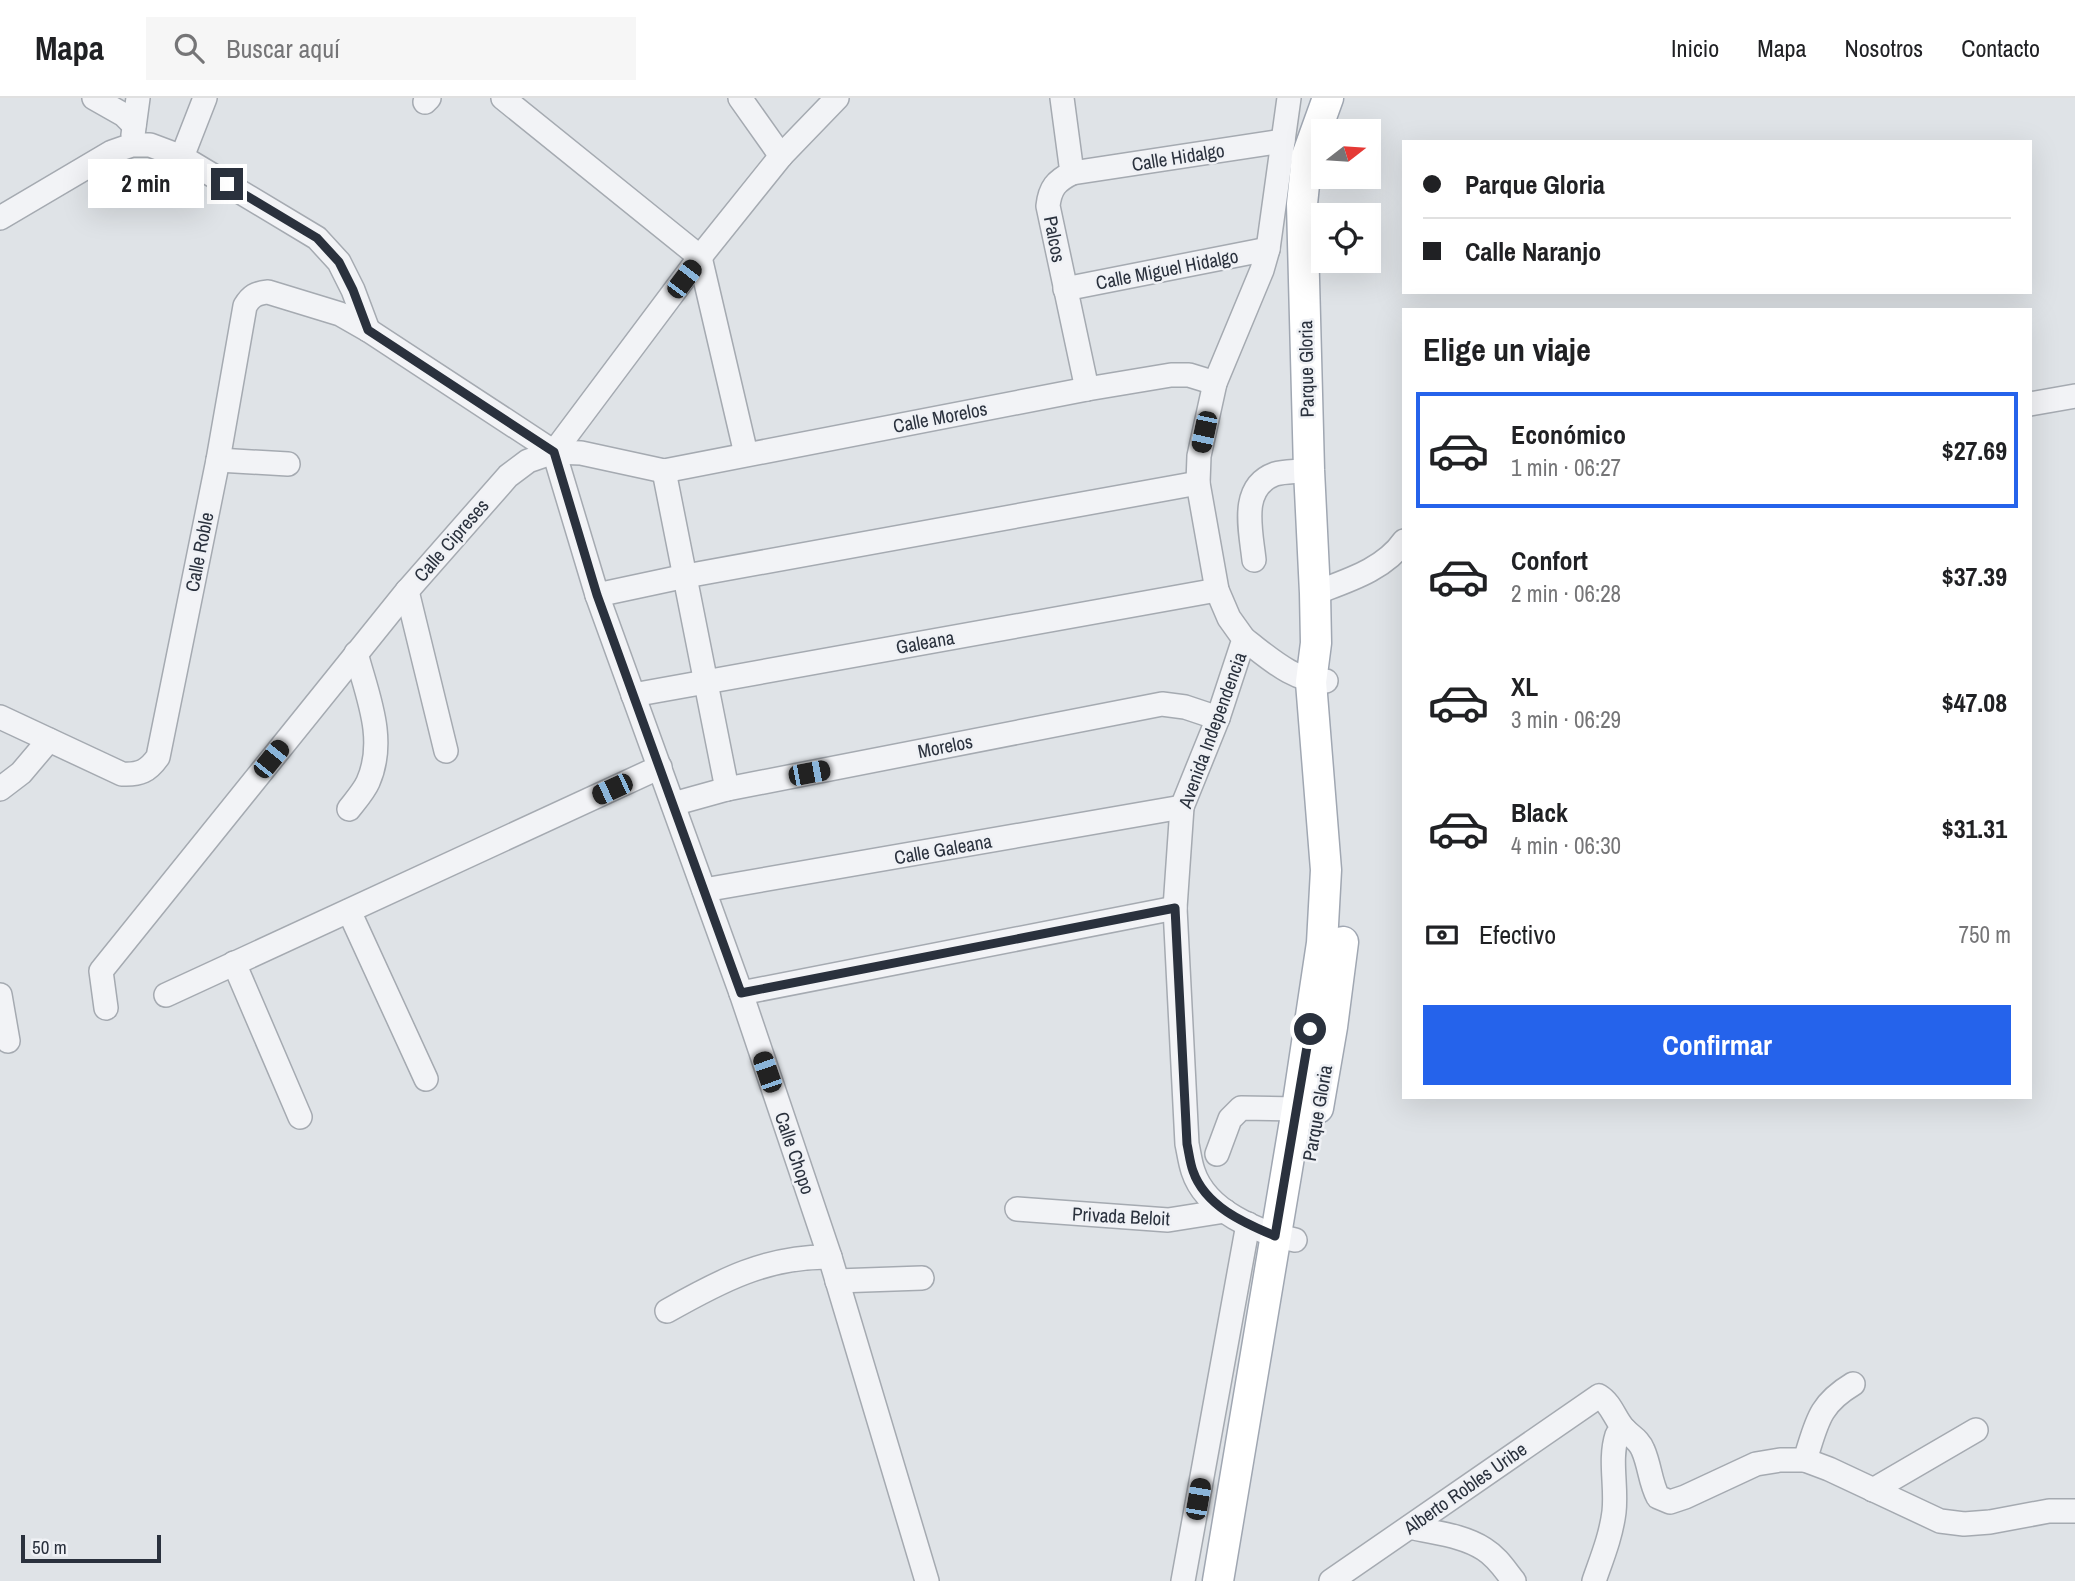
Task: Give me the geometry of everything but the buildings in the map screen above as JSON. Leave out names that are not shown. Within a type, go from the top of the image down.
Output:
[{"type":"main road","name":"Parque Gloria","points":[[1237,1581],[1285,1238],[1297,1109],[1322,943],[1326,870],[1309,470],[1302,204],[1307,156],[1319,103]]},
{"type":"main road","name":"Parque Gloria","points":[[1218,1581],[1285,1238],[1332,1027],[1343,942],[1346,866],[1319,681]]},
{"type":"street","points":[[94,98],[124,114],[133,135],[150,145],[182,157],[317,238],[339,262],[368,330],[554,452],[700,257],[781,156],[837,98]]},
{"type":"street","points":[[0,218],[112,152],[133,135],[138,98]]},
{"type":"street","points":[[182,157],[205,98]]},
{"type":"street","points":[[503,98],[700,257],[746,454]]},
{"type":"street","points":[[740,98],[781,156]]},
{"type":"street","points":[[1062,98],[1072,173]]},
{"type":"street","name":"Avenida Independencia","points":[[1285,1238],[1248,1224],[1225,1210],[1205,1194],[1193,1173],[1187,1144],[1175,908],[1182,807],[1218,718],[1244,639],[1229,618],[1217,590],[1198,482],[1199,456],[1215,383],[1262,270],[1268,248],[1289,98]]},
{"type":"street","name":"Calle Hidalgo","points":[[1072,173],[1283,141]]},
{"type":"street","name":"Palcos","points":[[1072,173],[1059,180],[1049,192],[1048,206],[1087,389]]},
{"type":"street","name":"Calle Miguel Hidalgo","points":[[1065,289],[1268,248]]},
{"type":"street","name":"Calle Roble","points":[[0,717],[122,774],[136,775],[150,768],[158,757],[218,460],[245,306],[250,297],[258,292],[268,292],[340,314],[368,330]]},
{"type":"street","name":"Calle Morelos","points":[[554,452],[581,453],[664,471],[1171,375],[1189,375],[1215,383]]},
{"type":"street","points":[[2032,404],[2075,396]]},
{"type":"street","name":"Calle Cipreses","points":[[106,1008],[101,971],[356,653],[508,476],[528,461],[554,452]]},
{"type":"street","name":"Calle Chopo","points":[[554,452],[597,595],[741,993],[830,1257],[927,1581]]},
{"type":"street","points":[[218,460],[288,464]]},
{"type":"street","points":[[1254,559],[1249,510],[1252,494],[1262,481],[1276,474],[1309,470]]},
{"type":"street","points":[[664,471],[727,789]]},
{"type":"street","points":[[597,595],[686,576],[1198,482]]},
{"type":"street","points":[[1315,593],[1354,579],[1378,565],[1402,543]]},
{"type":"street","name":"Galeana","points":[[634,695],[705,680],[1217,590]]},
{"type":"street","points":[[407,591],[446,751]]},
{"type":"street","points":[[1244,639],[1276,663],[1319,681]]},
{"type":"street","points":[[349,809],[368,784],[376,757],[377,731],[356,653]]},
{"type":"street","name":"Morelos","points":[[673,804],[727,789],[1162,704],[1185,707],[1218,718]]},
{"type":"street","points":[[0,789],[21,773],[49,740]]},
{"type":"street","points":[[166,995],[660,767]]},
{"type":"street","name":"Calle Galeana","points":[[704,890],[1182,807]]},
{"type":"street","points":[[741,993],[1175,908]]},
{"type":"street","points":[[349,911],[426,1079]]},
{"type":"street","points":[[234,963],[300,1116]]},
{"type":"street","points":[[0,995],[8,1041]]},
{"type":"street","points":[[1217,1154],[1230,1119],[1241,1108],[1297,1109]]},
{"type":"street","name":"Privada Beloit","points":[[1017,1209],[1168,1220],[1225,1210]]},
{"type":"street","points":[[1183,1581],[1248,1224]]},
{"type":"street","points":[[667,1311],[738,1273],[755,1267],[789,1259],[830,1257]]},
{"type":"street","points":[[837,1281],[922,1278]]},
{"type":"street","points":[[1805,1460],[1827,1403],[1853,1384]]},
{"type":"street","name":"Alberto Robles Uribe","points":[[1331,1581],[1599,1396],[1605,1400],[1625,1430]]},
{"type":"street","points":[[1594,1581],[1610,1534],[1614,1511],[1613,1449],[1617,1435],[1625,1430],[1636,1438],[1643,1450],[1651,1484],[1658,1497],[1670,1502],[1756,1464],[1805,1460],[1940,1521],[1964,1524],[2049,1511],[2075,1511]]},
{"type":"street","points":[[1873,1490],[1976,1430]]},
{"type":"street","points":[[1410,1527],[1469,1542],[1484,1549],[1497,1559],[1514,1581]]},
{"type":"route","points":[[227,184],[317,238],[339,262],[368,330],[554,452],[597,595],[741,993],[1175,908],[1187,1144],[1193,1173],[1205,1194],[1225,1210],[1275,1236],[1310,1029]]}]
